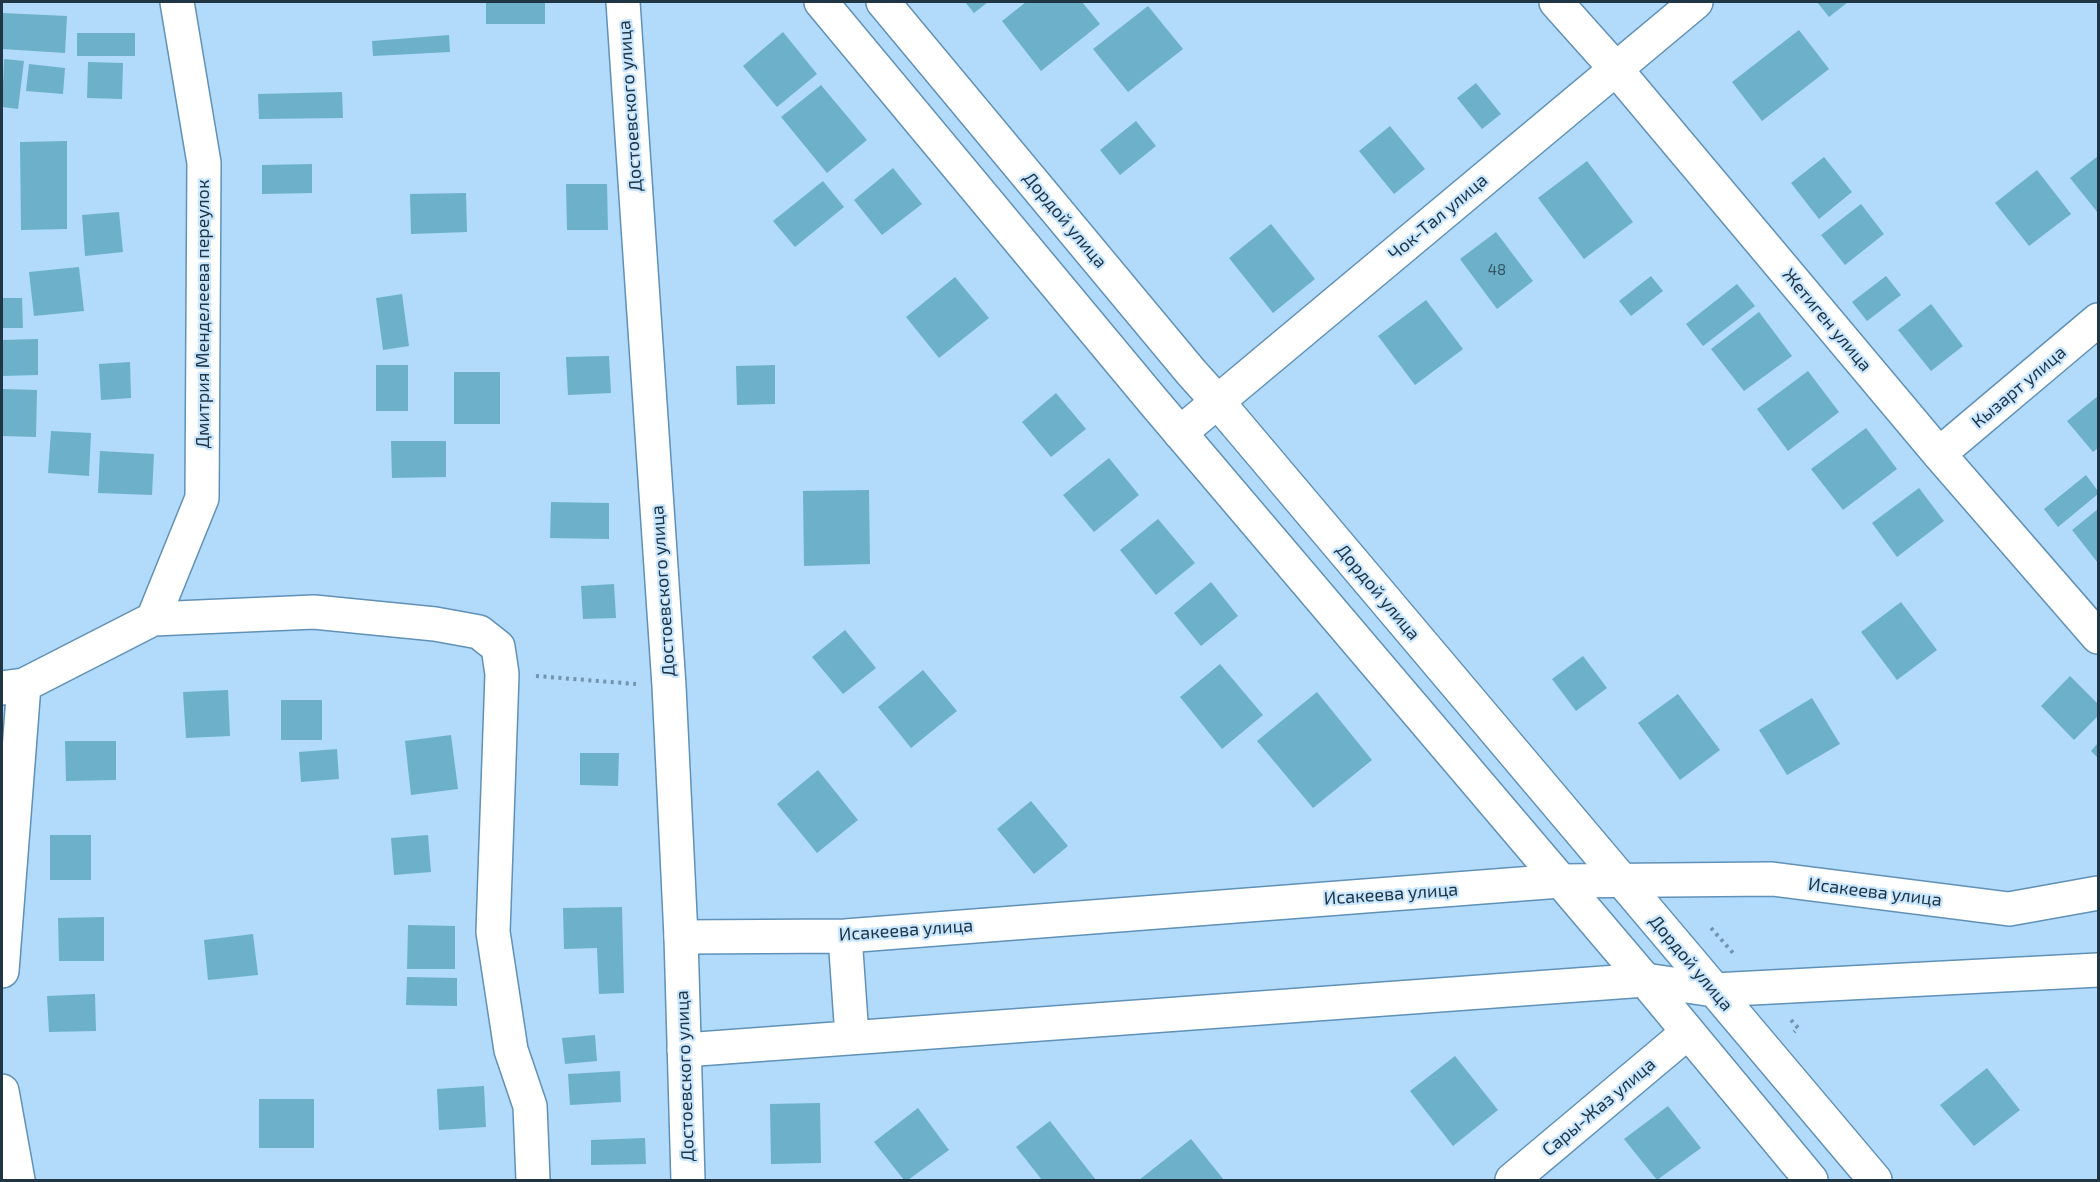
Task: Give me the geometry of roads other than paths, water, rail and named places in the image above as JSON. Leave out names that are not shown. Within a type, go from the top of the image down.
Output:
[{"type":"street","name":"Дмитрия Менделеева переулок","points":[[153,619],[202,498],[204,163],[177,2]]},
{"type":"street","name":"Достоевского улица","points":[[623,2],[669,686],[681,937],[688,1180]]},
{"type":"street","points":[[821,2],[1180,433],[1645,980],[1811,1180]]},
{"type":"street","name":"Дордой улица","points":[[883,2],[1191,372],[1875,1180]]},
{"type":"street","name":"Жетиген улица","points":[[1556,2],[1615,68],[1940,454],[2098,637]]},
{"type":"street","name":"Чок-Тал улица","points":[[1180,433],[1696,2]]},
{"type":"street","name":"Кызарт улица","points":[[1940,454],[2098,320]]},
{"type":"street","points":[[2,971],[13,686],[153,619],[314,612],[435,624],[479,632],[498,647],[502,674],[493,932],[511,1050],[530,1106],[533,1180]]},
{"type":"street","name":"Исакеева улица","points":[[681,937],[845,936],[1560,881],[1772,879],[2009,909],[2098,893]]},
{"type":"street","points":[[845,936],[852,1037]]},
{"type":"street","points":[[684,1050],[1645,980],[1714,990],[2098,970]]},
{"type":"street","name":"Сары-Жаз улица","points":[[1512,1180],[1687,1033]]},
{"type":"street","points":[[2,1091],[18,1180]]}]
